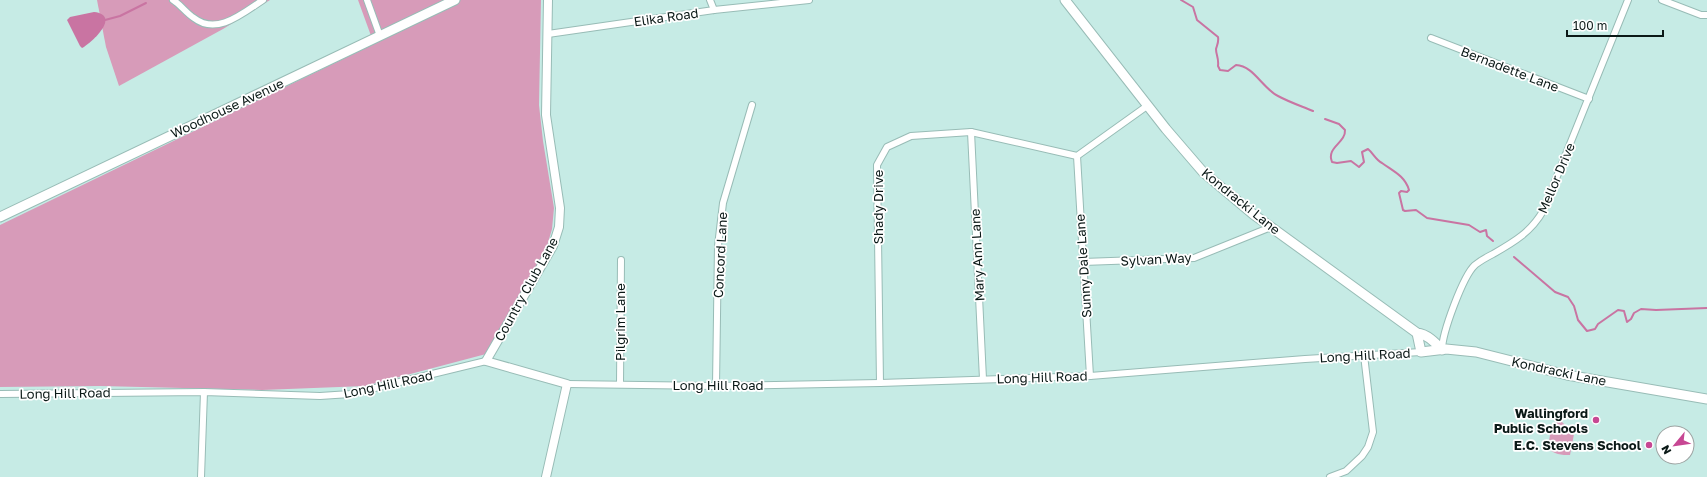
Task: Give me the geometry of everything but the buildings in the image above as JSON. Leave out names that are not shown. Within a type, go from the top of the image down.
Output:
[{"type":"main road","name":"Woodhouse Avenue","points":[[0,217],[455,0]]},
{"type":"main road","name":"Kondracki Lane","points":[[1065,0],[1147,106],[1181,148],[1203,172],[1232,198],[1417,333],[1422,334],[1433,341],[1442,350],[1476,352],[1564,374],[1707,399]]},
{"type":"main road","points":[[1417,333],[1421,352]]},
{"type":"main road","name":"Long Hill Road","points":[[1421,352],[1442,350]]},
{"type":"street","points":[[173,0],[194,19],[204,24],[213,25],[225,24],[263,0]]},
{"type":"street","points":[[368,0],[380,36]]},
{"type":"street","name":"Country Club Lane","points":[[486,361],[553,246],[559,227],[560,208],[546,115],[548,0]]},
{"type":"street","points":[[710,0],[714,10]]},
{"type":"street","name":"Elika Road","points":[[548,34],[714,10],[809,0]]},
{"type":"street","name":"Mellor Drive","points":[[1442,350],[1444,336],[1463,284],[1471,269],[1478,263],[1524,235],[1540,216],[1549,199],[1628,0]]},
{"type":"street","points":[[1662,0],[1701,15],[1707,15]]},
{"type":"street","name":"Bernadette Lane","points":[[1431,38],[1588,100]]},
{"type":"street","name":"Concord Lane","points":[[716,386],[718,246],[723,203],[752,105]]},
{"type":"street","points":[[1077,156],[1147,106]]},
{"type":"street","name":"Shady Drive","points":[[880,383],[877,166],[887,147],[911,136],[971,132],[1077,156]]},
{"type":"street","name":"Mary Ann Lane","points":[[971,132],[983,379]]},
{"type":"street","name":"Sunny Dale Lane","points":[[1077,156],[1090,376]]},
{"type":"street","name":"Sylvan Way","points":[[1083,262],[1194,258],[1271,227]]},
{"type":"street","name":"Pilgrim Lane","points":[[620,384],[621,260]]},
{"type":"street","name":"Long Hill Road","points":[[0,394],[204,392],[320,396],[350,394],[486,361],[567,384],[716,386],[880,383],[1090,376],[1421,352]]},
{"type":"street","points":[[1330,477],[1346,470],[1362,456],[1368,447],[1373,432],[1364,355]]},
{"type":"street","points":[[546,477],[567,384]]},
{"type":"street","points":[[201,477],[204,392]]},
{"type":"shaded area","points":[[97,0],[270,0],[223,29],[119,86],[106,47]]},
{"type":"shaded area","points":[[358,0],[541,0],[539,105],[543,141],[554,208],[552,229],[545,253],[486,354],[365,386],[262,390],[100,386],[0,387],[0,225],[374,44]]},
{"type":"shaded area","points":[[94,12],[102,14],[105,18],[105,23],[98,35],[82,48],[67,20],[70,17]]},
{"type":"shaded area","points":[[1559,419],[1574,434],[1570,455],[1561,455],[1552,452],[1548,447],[1551,429]]},
{"type":"waterway","points":[[1181,0],[1193,7],[1197,20],[1218,37],[1216,51],[1220,70],[1228,71],[1236,65],[1242,66],[1253,73],[1267,88],[1278,96],[1313,111]]},
{"type":"waterway","points":[[105,20],[120,16],[146,3]]},
{"type":"waterway","points":[[1325,119],[1339,124],[1345,130],[1343,138],[1332,152],[1332,162],[1337,163],[1351,161],[1359,167],[1364,162],[1362,152],[1368,149],[1378,160],[1402,177],[1405,181],[1409,190],[1407,192],[1401,191],[1399,193],[1403,210],[1416,210],[1427,218],[1469,225],[1480,232],[1486,230],[1487,236],[1493,241]]},
{"type":"waterway","points":[[1514,257],[1555,292],[1568,297],[1574,306],[1578,320],[1587,331],[1595,329],[1598,324],[1618,310],[1624,311],[1627,322],[1631,319],[1634,313],[1641,309],[1656,310],[1707,308]]},
{"type":"place","name":"Wallingford Public Schools","points":[[1596,420]]},
{"type":"place","name":"E.C. Stevens School","points":[[1649,445]]}]
